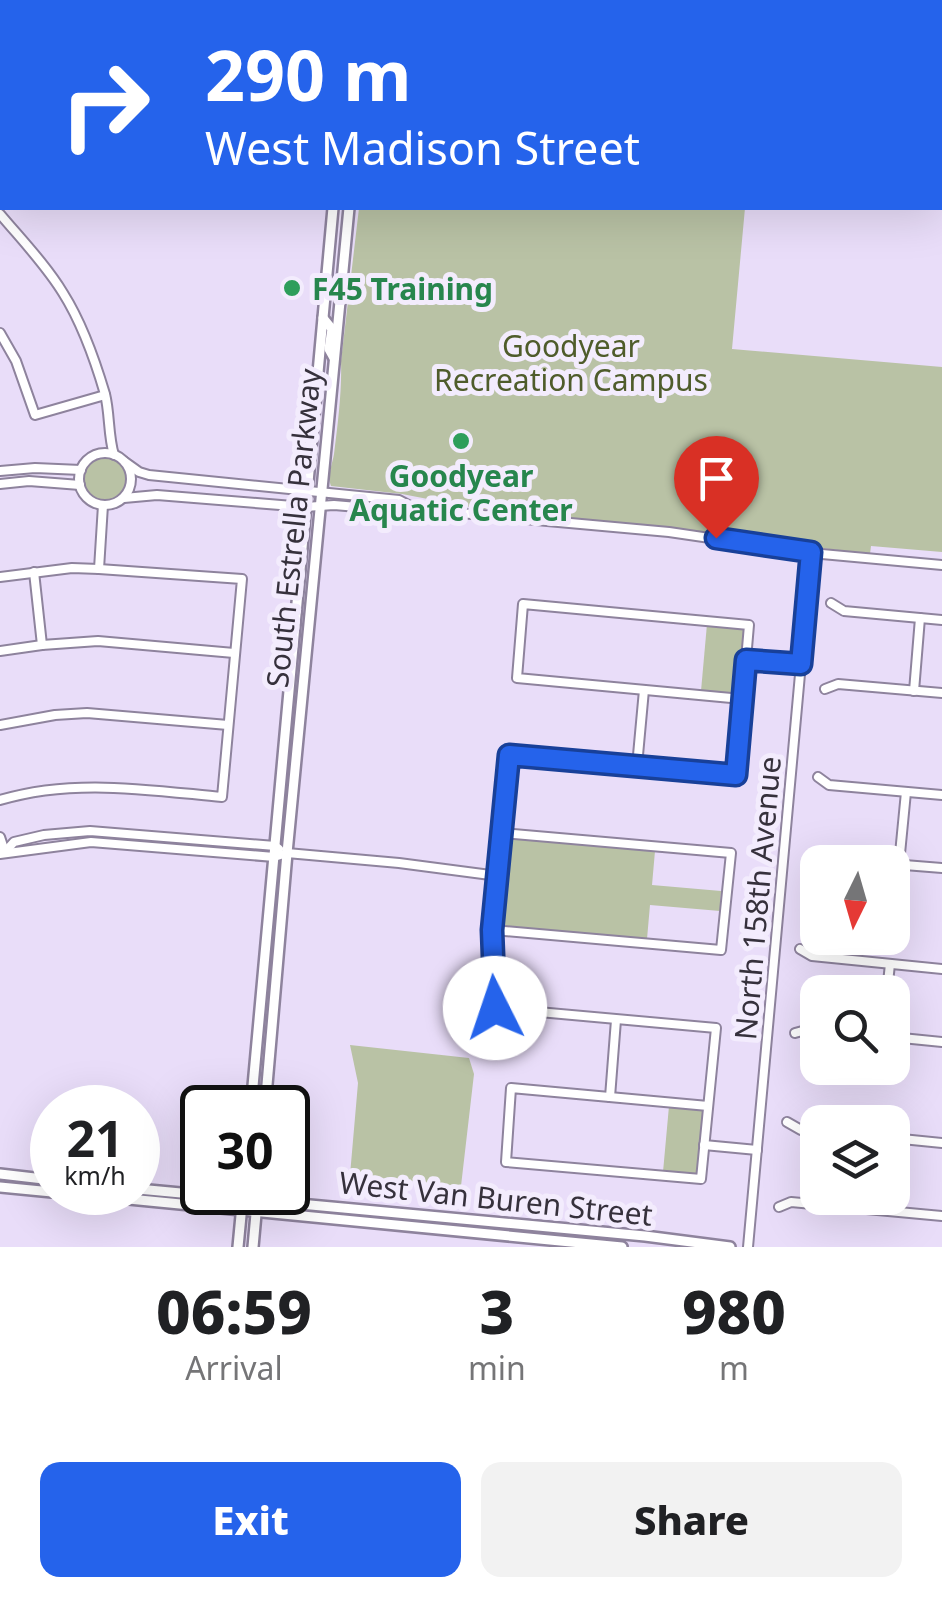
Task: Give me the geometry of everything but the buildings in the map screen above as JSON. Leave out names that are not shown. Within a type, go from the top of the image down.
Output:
[{"type":"main road","name":"South Estrella Parkway","points":[[253,1085],[332,210]]},
{"type":"main road","name":"South Estrella Parkway","points":[[267,1085],[348,210]]},
{"type":"main road","points":[[323,317],[332,329],[330,349],[335,360]]},
{"type":"main road","points":[[258,1030],[272,1031]]},
{"type":"main road","points":[[0,1174],[30,1177]]},
{"type":"main road","name":"West Van Buren Street","points":[[0,1187],[30,1190]]},
{"type":"main road","name":"West Van Buren Street","points":[[310,1202],[730,1247]]},
{"type":"main road","points":[[238,1247],[242,1215]]},
{"type":"main road","points":[[253,1247],[256,1215]]},
{"type":"main road","name":"West Van Buren Street","points":[[288,1215],[622,1247]]},
{"type":"main road","points":[[424,1228],[426,1216]]},
{"type":"street","points":[[0,214],[63,293],[83,332],[105,394],[114,455]]},
{"type":"street","points":[[0,333],[16,361],[35,416],[105,394]]},
{"type":"street","points":[[103,454],[109,436]]},
{"type":"street","points":[[125,462],[132,476],[124,498],[103,505],[88,499],[80,485],[81,470],[92,457],[103,454],[114,455],[148,475],[399,500],[416,508]]},
{"type":"street","points":[[0,471],[81,470]]},
{"type":"street","points":[[0,484],[29,481],[80,485]]},
{"type":"street","points":[[208,498],[210,481]]},
{"type":"street","points":[[124,498],[145,494],[320,508],[416,508],[669,532],[942,565]]},
{"type":"street","points":[[100,569],[103,505]]},
{"type":"street","name":"North 158th Avenue","points":[[748,1247],[811,552]]},
{"type":"street","points":[[0,577],[100,569],[242,579],[222,797],[83,786],[0,800]]},
{"type":"street","points":[[34,572],[42,644]]},
{"type":"street","points":[[832,603],[844,611],[942,620]]},
{"type":"street","points":[[708,1106],[512,1088],[506,1162],[701,1180],[716,1028],[495,1008],[492,930],[509,755],[736,775],[749,625],[523,604],[517,678],[742,699]]},
{"type":"street","points":[[914,691],[920,618]]},
{"type":"street","points":[[0,651],[98,641],[234,653]]},
{"type":"street","points":[[746,660],[801,664]]},
{"type":"street","points":[[825,689],[838,684],[942,694]]},
{"type":"street","points":[[637,766],[644,690]]},
{"type":"street","points":[[0,725],[87,713],[228,725]]},
{"type":"street","points":[[818,777],[829,785],[942,795]]},
{"type":"street","points":[[899,845],[906,792]]},
{"type":"street","points":[[80,832],[80,842]]},
{"type":"street","points":[[3,853],[14,842],[44,835],[120,832],[498,876]]},
{"type":"street","points":[[492,930],[721,950],[731,853],[502,833]]},
{"type":"street","points":[[0,837],[3,853]]},
{"type":"street","points":[[3,853],[80,842],[275,852]]},
{"type":"street","points":[[910,865],[942,868]]},
{"type":"street","points":[[810,955],[942,968]]},
{"type":"street","points":[[889,975],[890,964]]},
{"type":"street","points":[[610,1097],[616,1020]]},
{"type":"street","points":[[794,1033],[800,1032]]},
{"type":"street","points":[[910,1039],[942,1042]]},
{"type":"street","points":[[787,1122],[800,1129]]},
{"type":"street","points":[[910,1140],[942,1143]]},
{"type":"street","points":[[704,1145],[758,1150]]},
{"type":"street","points":[[780,1207],[800,1203]]},
{"type":"street","points":[[910,1213],[942,1216]]},
{"type":"green space","name":"Goodyear Recreation Campus","points":[[359,210],[745,210],[732,349],[942,367],[942,552],[871,546],[870,554],[749,542],[331,486]]},
{"type":"green space","points":[[105,458],[121,464],[127,480],[121,496],[105,502],[89,496],[83,480],[89,464]]},
{"type":"green space","points":[[707,624],[745,627],[739,694],[701,691]]},
{"type":"green space","points":[[506,838],[655,851],[652,885],[721,891],[720,911],[650,905],[647,939],[498,927]]},
{"type":"green space","points":[[350,1045],[469,1058],[474,1074],[461,1186],[350,1175],[358,1083]]},
{"type":"green space","points":[[669,1106],[704,1108],[698,1174],[663,1172]]},
{"type":"place","name":"F45 Training","points":[[292,288]]},
{"type":"place","name":"Goodyear Aquatic Center","points":[[461,441]]},
{"type":"route","points":[[495,1008],[492,930],[509,755],[736,775],[746,660],[801,664],[811,552],[716,538]]}]
